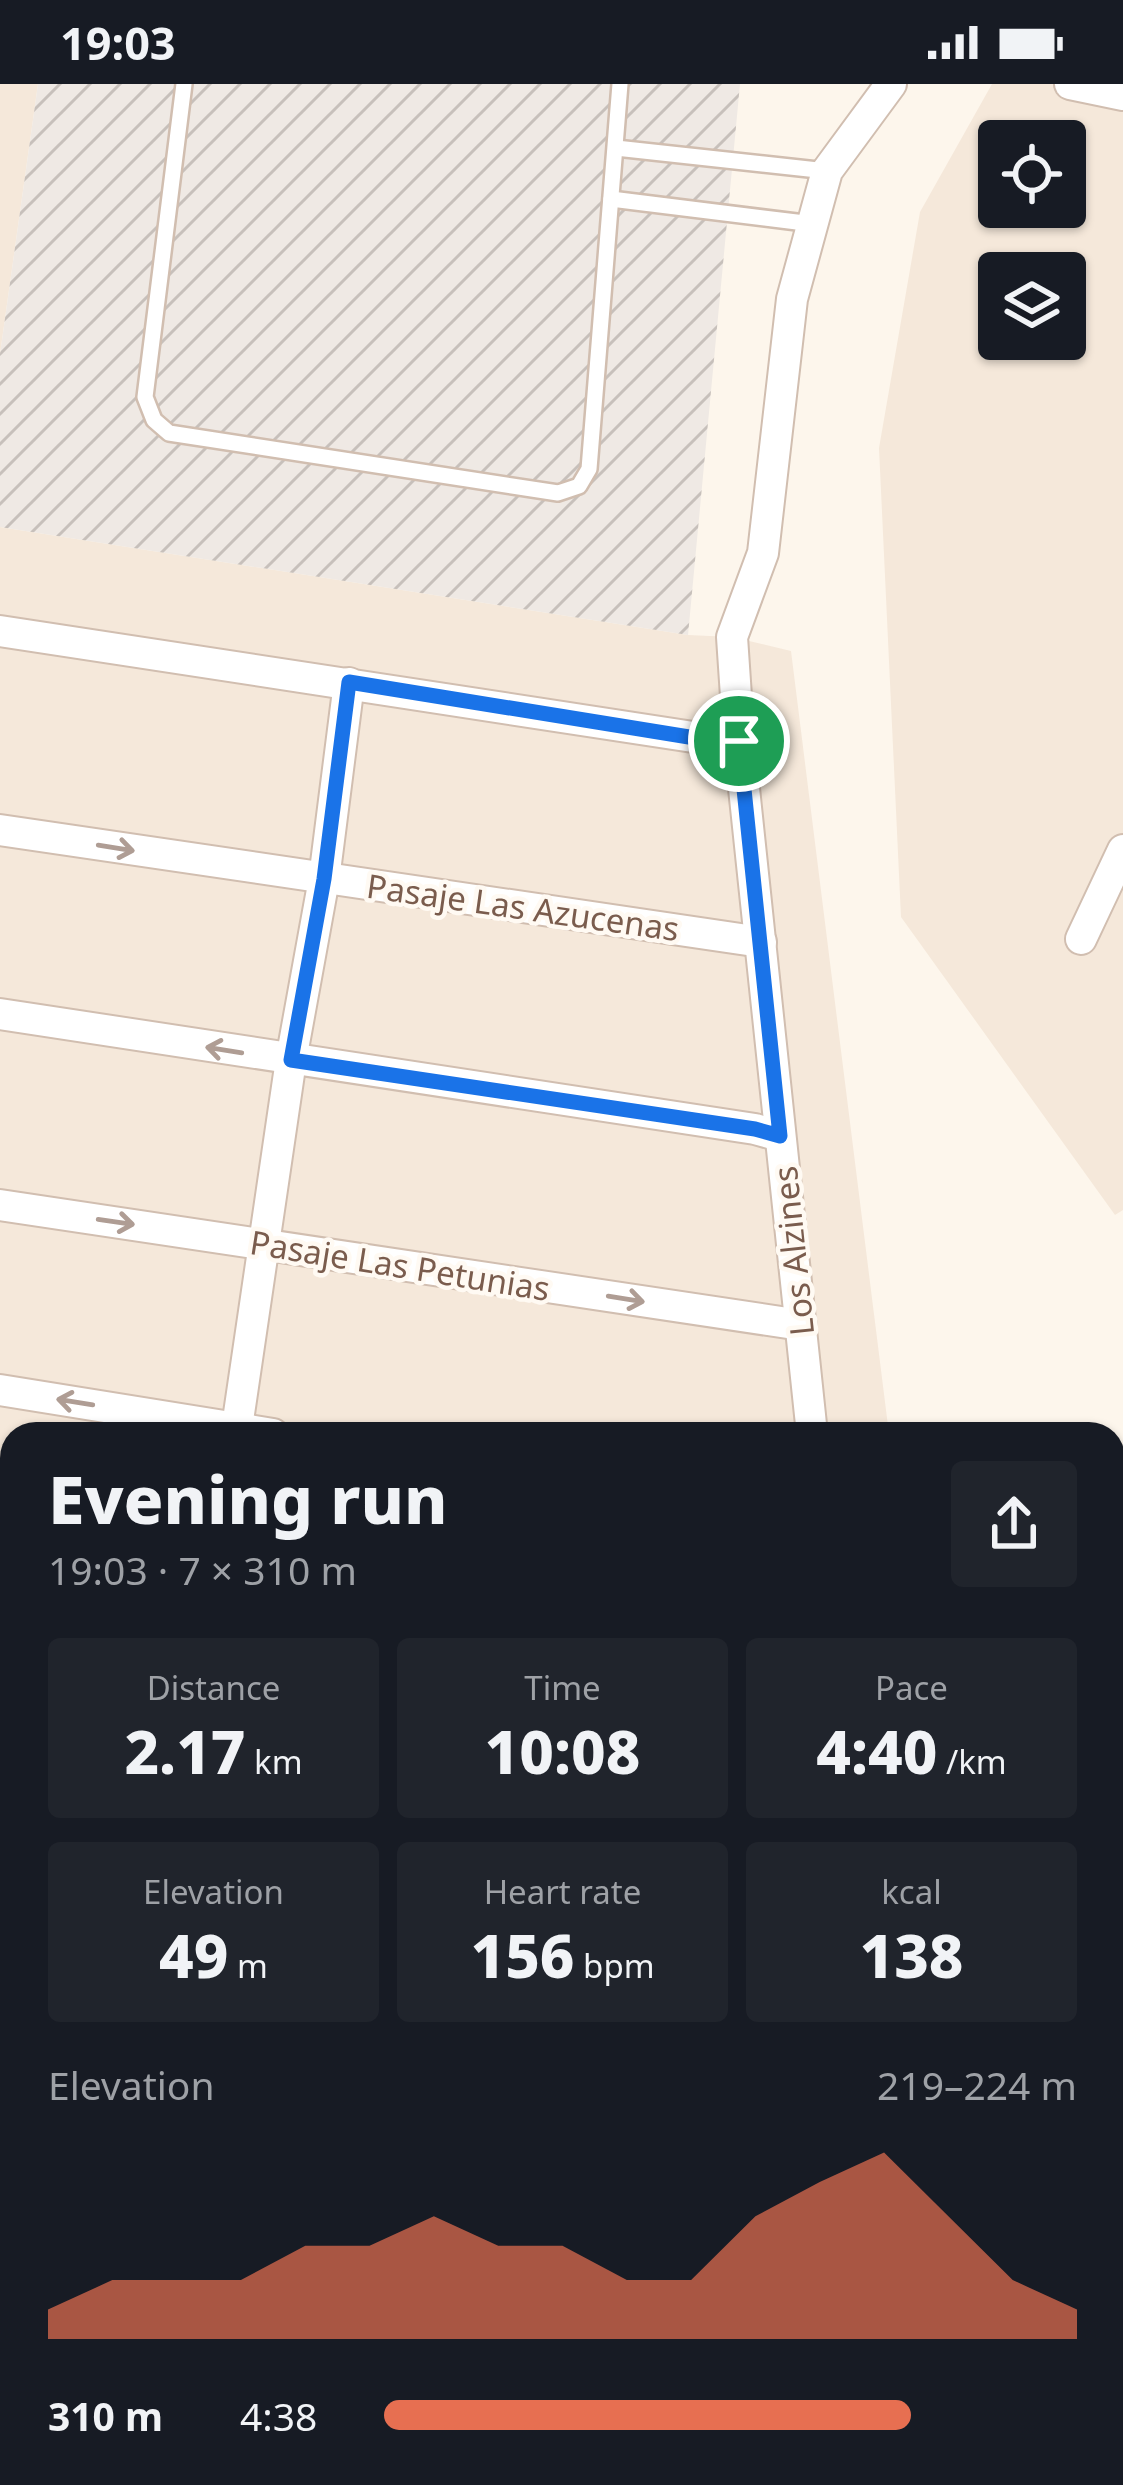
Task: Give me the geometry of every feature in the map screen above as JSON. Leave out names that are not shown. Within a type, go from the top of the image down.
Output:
[{"type":"street","points":[[813,224],[827,171],[891,84]]},
{"type":"street","points":[[1070,84],[1123,94]]},
{"type":"street","name":"Los Alzines","points":[[811,1422],[801,1324],[768,1133],[760,941],[732,637],[763,553],[792,299],[813,224]]},
{"type":"street","points":[[0,631],[739,741]]},
{"type":"street","points":[[237,1422],[291,1060],[324,879],[349,682]]},
{"type":"street","name":"Pasaje Las Azucenas","points":[[0,830],[760,941]]},
{"type":"street","points":[[1081,939],[1123,850]]},
{"type":"street","points":[[0,1014],[768,1133]]},
{"type":"street","name":"Pasaje Las Petunias","points":[[0,1205],[801,1324]]},
{"type":"street","points":[[0,1390],[184,1422]]},
{"type":"lane","points":[[184,84],[145,397],[154,420],[170,433],[558,493],[579,486],[589,469],[620,84]]},
{"type":"lane","points":[[616,148],[827,171]]},
{"type":"lane","points":[[611,200],[813,224]]},
{"type":"shaded area","points":[[0,84],[38,84],[0,354]]},
{"type":"shaded area","points":[[38,84],[740,84],[688,635],[0,527],[0,354]]},
{"type":"shaded area","points":[[992,84],[1123,84],[1123,1210],[1115,1215],[901,917],[879,448],[920,212]]},
{"type":"shaded area","points":[[0,527],[688,635],[732,637],[791,651],[887,1422],[0,1422]]},
{"type":"route","points":[[349,682],[739,741],[780,1136],[291,1060],[324,879],[349,682]]}]
